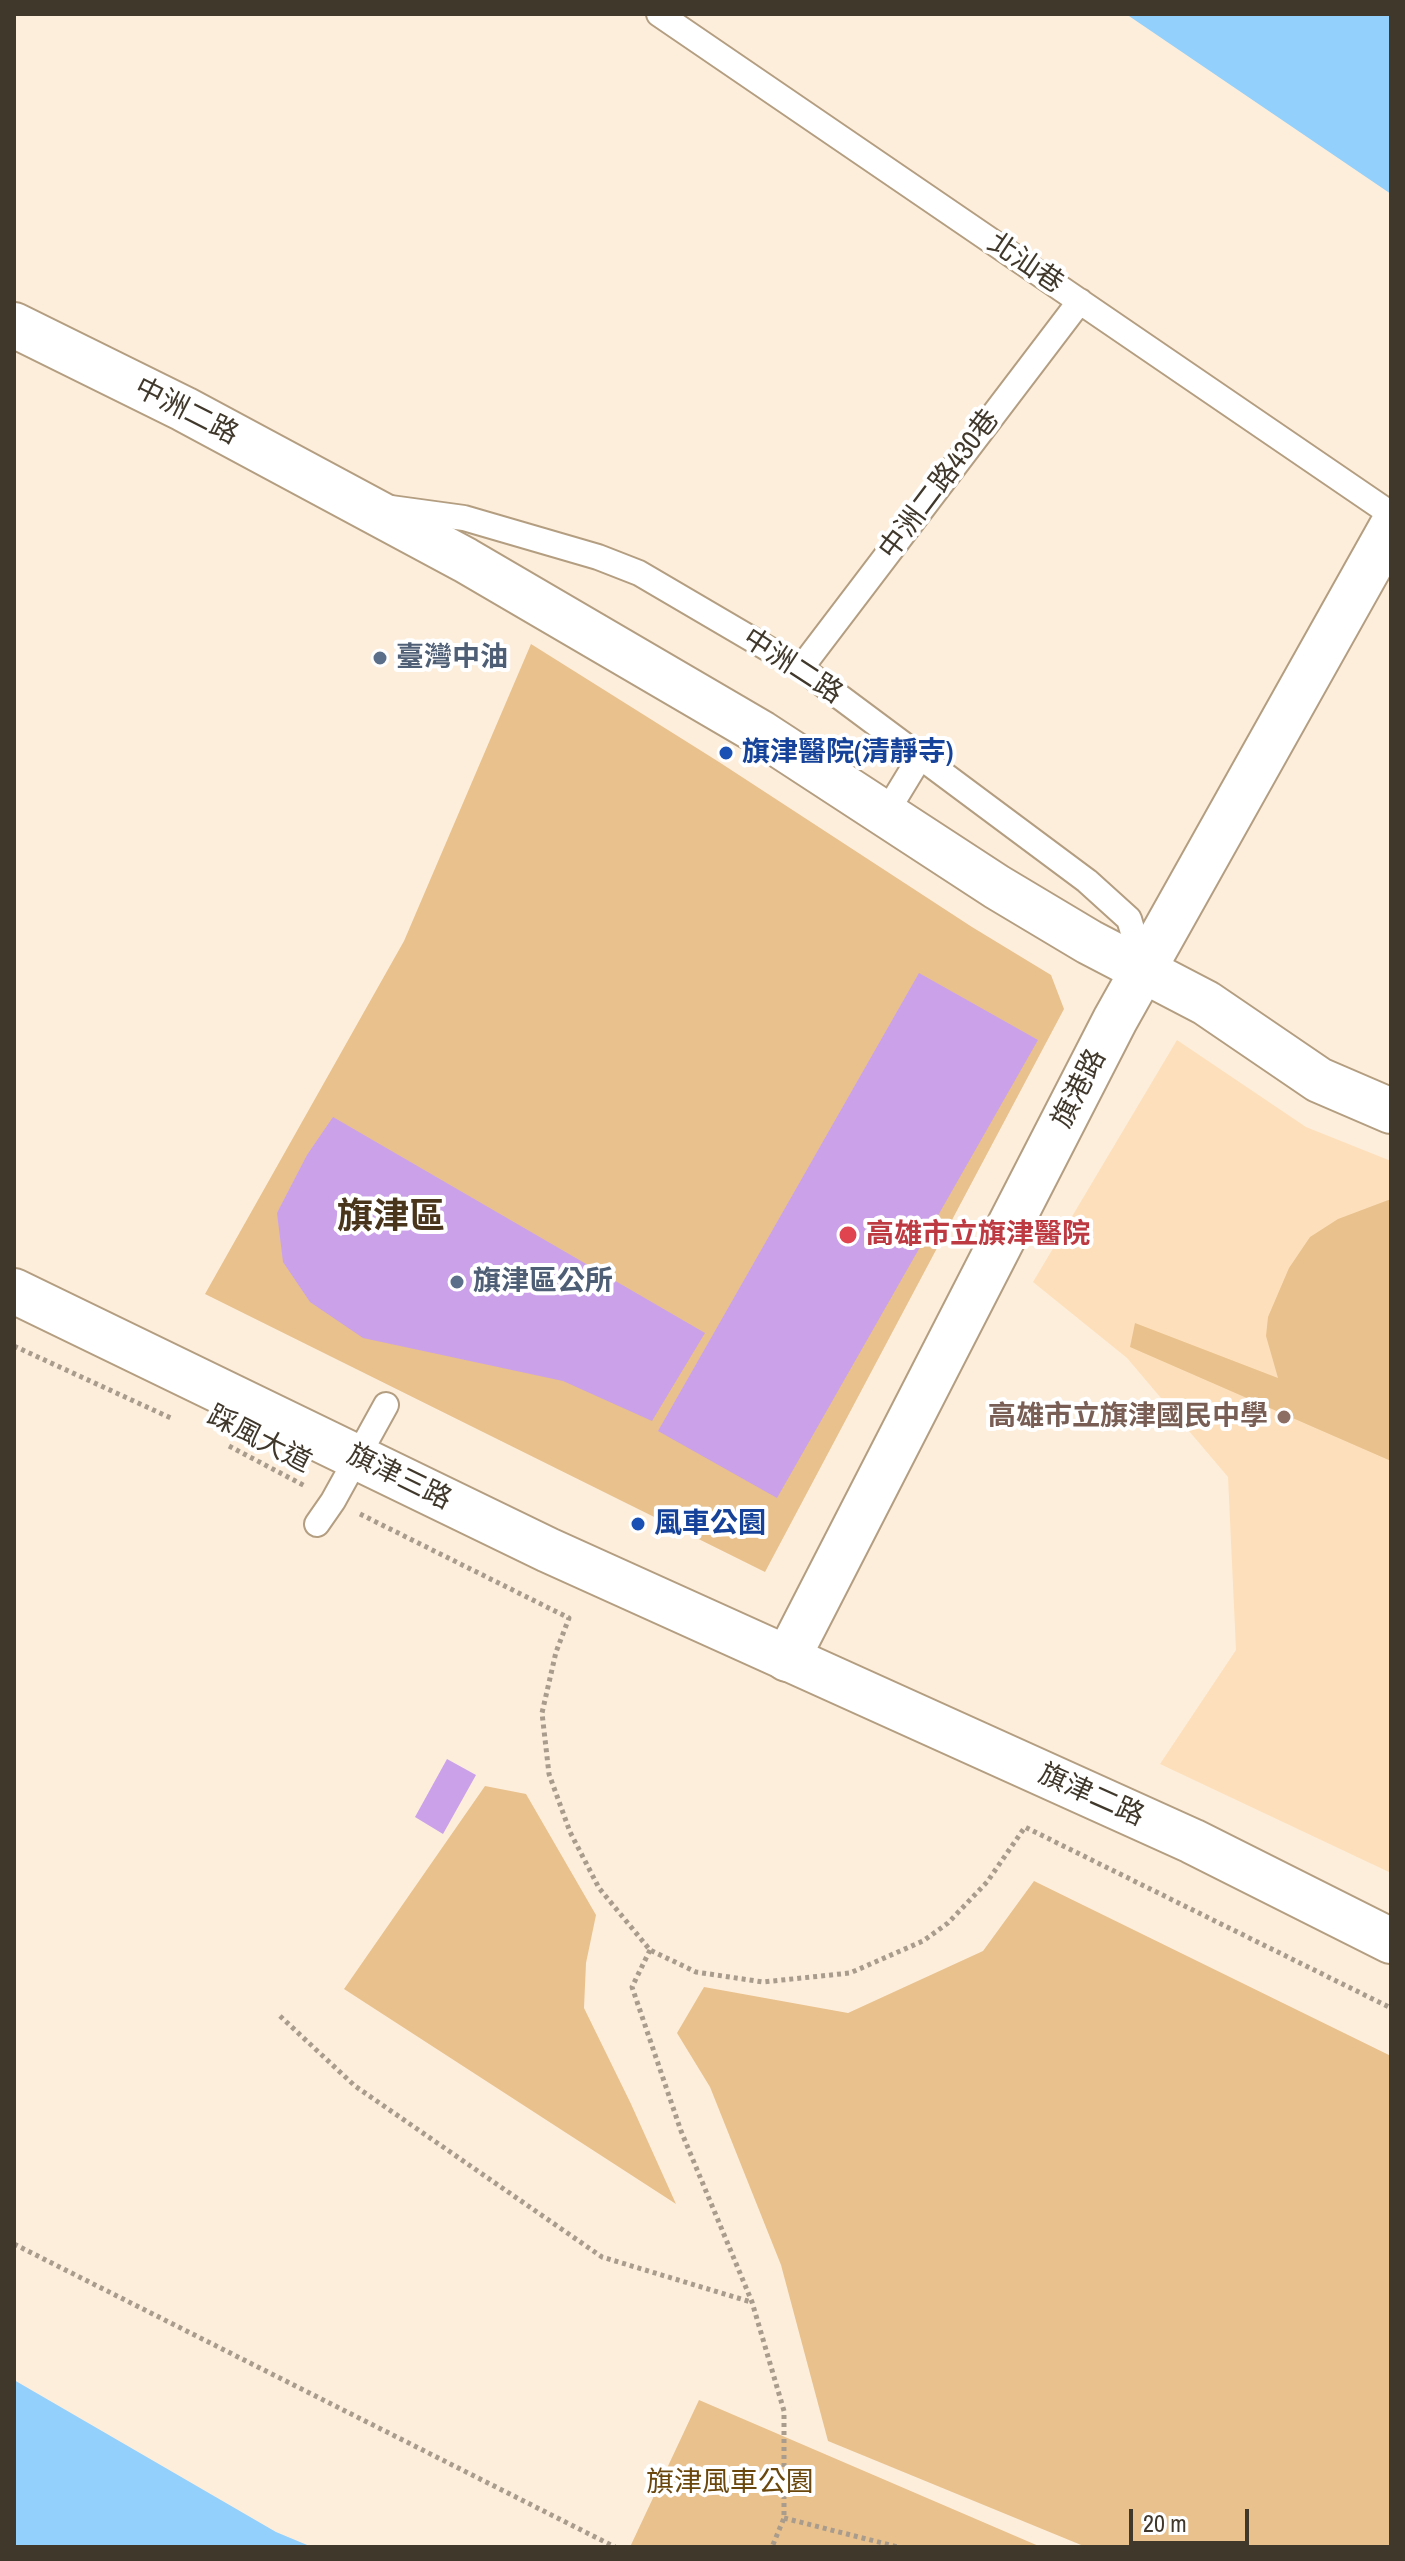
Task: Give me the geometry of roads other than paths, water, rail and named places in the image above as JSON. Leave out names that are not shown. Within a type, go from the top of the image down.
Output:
[{"type":"street","name":"中洲二路","points":[[14,325],[184,409],[465,560],[761,733],[997,887],[1089,942],[1206,1003],[1319,1080],[1391,1111]]},
{"type":"street","name":"旗港路","points":[[787,1659],[1144,969],[1391,528]]},
{"type":"street","name":"旗津三路","points":[[14,1291],[548,1550],[787,1659]]},
{"type":"street","name":"旗津二路","points":[[787,1659],[1192,1841],[1391,1941]]},
{"type":"lane","name":"北汕巷","points":[[659,14],[1391,514]]},
{"type":"lane","name":"中洲二路430巷","points":[[801,668],[1080,301]]},
{"type":"lane","name":"中洲二路","points":[[357,503],[464,518],[598,557],[639,573],[801,668],[1087,881],[1129,919],[1144,969]]},
{"type":"lane","points":[[886,813],[920,757]]},
{"type":"lane","points":[[317,1524],[386,1405]]},
{"type":"water","points":[[1126,14],[1391,14],[1391,194]]},
{"type":"water","points":[[14,2380],[276,2532],[312,2547],[14,2547]]},
{"type":"place","name":"臺灣中油","points":[[380,658]]},
{"type":"place","name":"旗津醫院(清靜寺)","points":[[726,753]]},
{"type":"place","name":"高雄市立旗津醫院","points":[[848,1235]]},
{"type":"place","name":"旗津區公所","points":[[457,1282]]},
{"type":"place","name":"高雄市立旗津國民中學","points":[[1284,1417]]},
{"type":"place","name":"風車公園","points":[[638,1524]]},
{"type":"district","name":"旗津區","points":[[391,1218]]},
{"type":"park label","name":"旗津風車公園","points":[[730,2483]]}]
